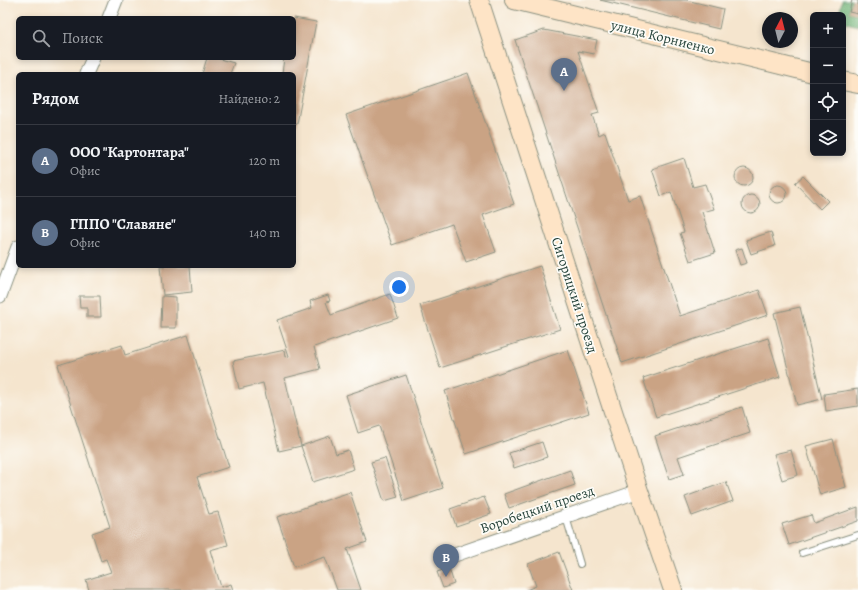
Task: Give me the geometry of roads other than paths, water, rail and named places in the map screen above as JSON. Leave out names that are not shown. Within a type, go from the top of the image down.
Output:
[{"type":"street","points":[[110,16],[116,0]]},
{"type":"street","name":"Сигорицкий проезд","points":[[479,0],[639,491],[673,590]]},
{"type":"street","name":"улица Корниенко","points":[[514,0],[810,72]]},
{"type":"street","points":[[87,72],[92,60]]},
{"type":"street","points":[[846,82],[858,84]]},
{"type":"street","points":[[0,296],[16,252]]},
{"type":"street","name":"Воробецкий проезд","points":[[446,558],[639,491]]},
{"type":"lane","points":[[566,517],[580,564]]},
{"type":"lane","points":[[802,553],[858,535]]},
{"type":"place","name":"ООО \"Картонтара\"","points":[[564,91]]},
{"type":"place","name":"ГППО \"Славяне\"","points":[[446,577]]}]
